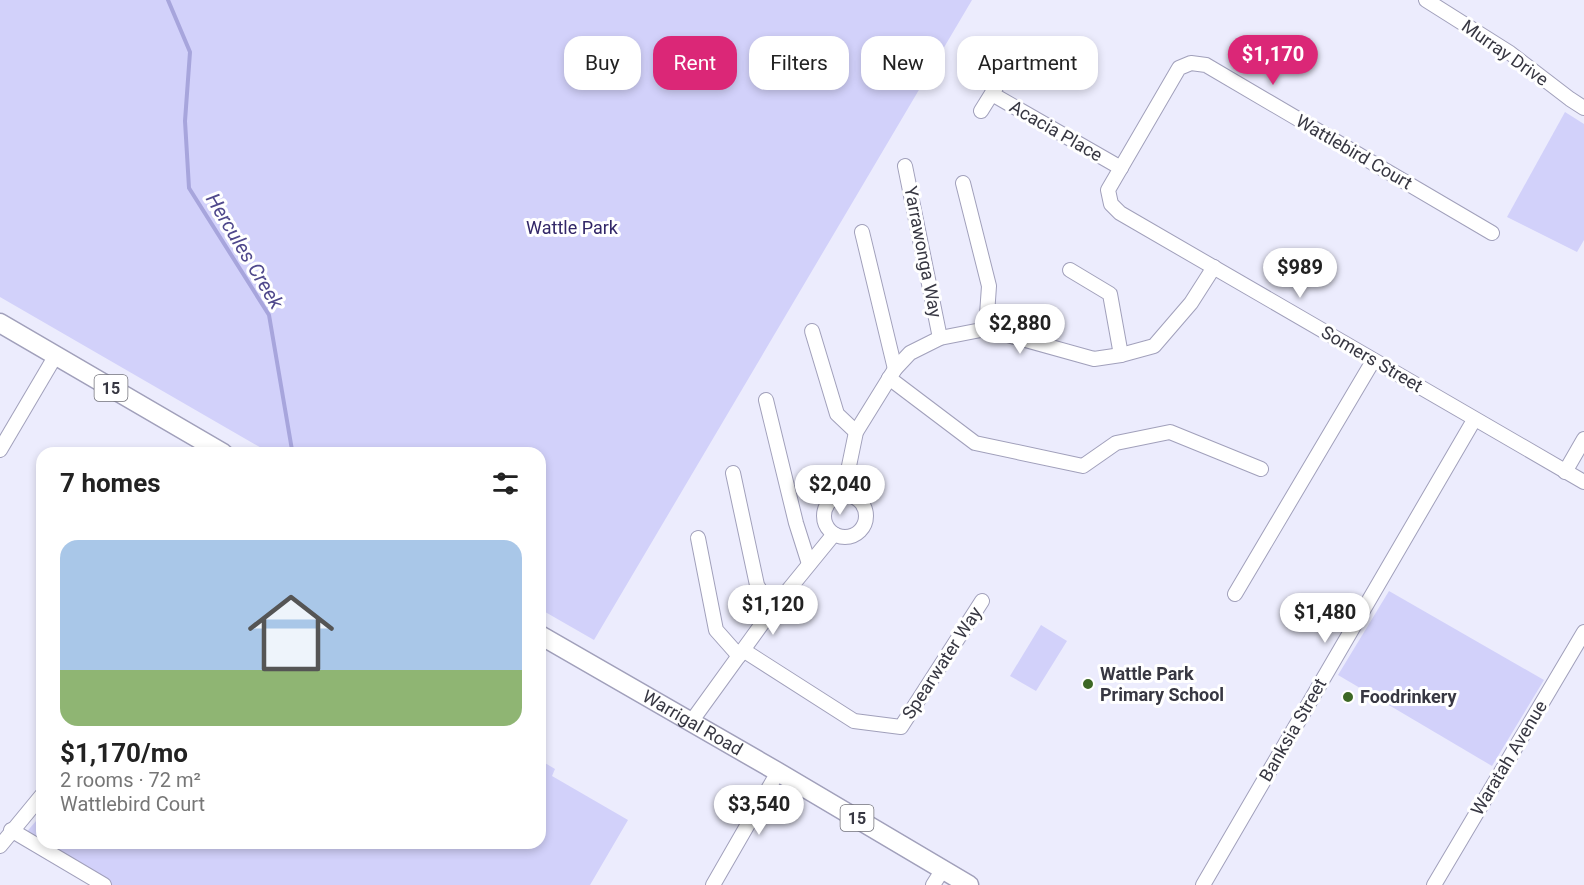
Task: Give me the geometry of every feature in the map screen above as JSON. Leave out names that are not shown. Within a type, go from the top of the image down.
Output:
[{"type":"main road","name":"15","points":[[0,323],[207,447]]},
{"type":"main road","name":"Warrigal Road","points":[[546,638],[969,885]]},
{"type":"street","name":"Murray Drive","points":[[1426,0],[1510,53],[1584,108]]},
{"type":"street","name":"Wattlebird Court","points":[[1108,190],[1179,68],[1191,63],[1206,65],[1492,233]]},
{"type":"street","name":"Acacia Place","points":[[981,111],[994,90]]},
{"type":"street","name":"Acacia Place","points":[[992,94],[1121,168]]},
{"type":"street","name":"Yarrawonga Way","points":[[905,166],[940,338]]},
{"type":"street","points":[[963,183],[989,286],[986,329]]},
{"type":"street","name":"Somers Street","points":[[1108,190],[1111,204],[1120,213],[1584,482]]},
{"type":"street","points":[[862,232],[892,373],[975,443],[1083,466],[1116,443],[1170,432],[1261,469]]},
{"type":"street","points":[[843,495],[856,432],[892,373],[910,353],[940,338],[986,329],[1094,359],[1121,355],[1154,346],[1191,303],[1214,267]]},
{"type":"street","points":[[1070,270],[1110,294],[1121,355]]},
{"type":"street","points":[[812,331],[837,414],[856,432]]},
{"type":"street","points":[[0,450],[56,355]]},
{"type":"street","points":[[1235,594],[1373,361]]},
{"type":"street","points":[[766,400],[796,523],[809,564]]},
{"type":"street","name":"Banksia Street","points":[[1203,885],[1474,420]]},
{"type":"street","points":[[1565,471],[1584,439]]},
{"type":"street","points":[[733,473],[757,585],[772,610]]},
{"type":"street","points":[[843,495],[860,501],[866,518],[864,526],[853,536],[834,534],[826,524],[825,511],[832,500],[843,495]]},
{"type":"street","points":[[691,722],[772,610],[834,534]]},
{"type":"street","points":[[698,538],[716,630],[741,653]]},
{"type":"street","name":"Spearwater Way","points":[[741,653],[855,721],[901,727],[982,601]]},
{"type":"street","name":"Waratah Avenue","points":[[1434,885],[1584,632]]},
{"type":"street","points":[[712,885],[778,772]]},
{"type":"street","points":[[36,802],[4,837],[104,885]]},
{"type":"street","points":[[933,885],[943,869]]},
{"type":"green space","name":"Wattle Park","points":[[0,0],[972,0],[945,46],[945,36],[861,36],[861,90],[919,90],[594,640],[546,612],[546,447],[260,447],[0,297]]},
{"type":"green space","points":[[1565,112],[1584,124],[1584,240],[1577,252],[1507,217]]},
{"type":"green space","points":[[1389,591],[1544,680],[1492,766],[1338,675]]},
{"type":"green space","points":[[1041,625],[1067,641],[1036,691],[1010,676]]},
{"type":"green space","points":[[546,764],[555,769],[552,776],[628,820],[590,885],[112,885],[49,849],[546,849]]},
{"type":"green space","points":[[36,821],[36,842],[24,835]]},
{"type":"waterway","name":"Hercules Creek","points":[[168,0],[190,52],[185,121],[189,188],[269,315],[291,447]]},
{"type":"place","name":"Wattle Park Primary School","points":[[1088,684]]},
{"type":"place","name":"Foodrinkery","points":[[1348,697]]}]
